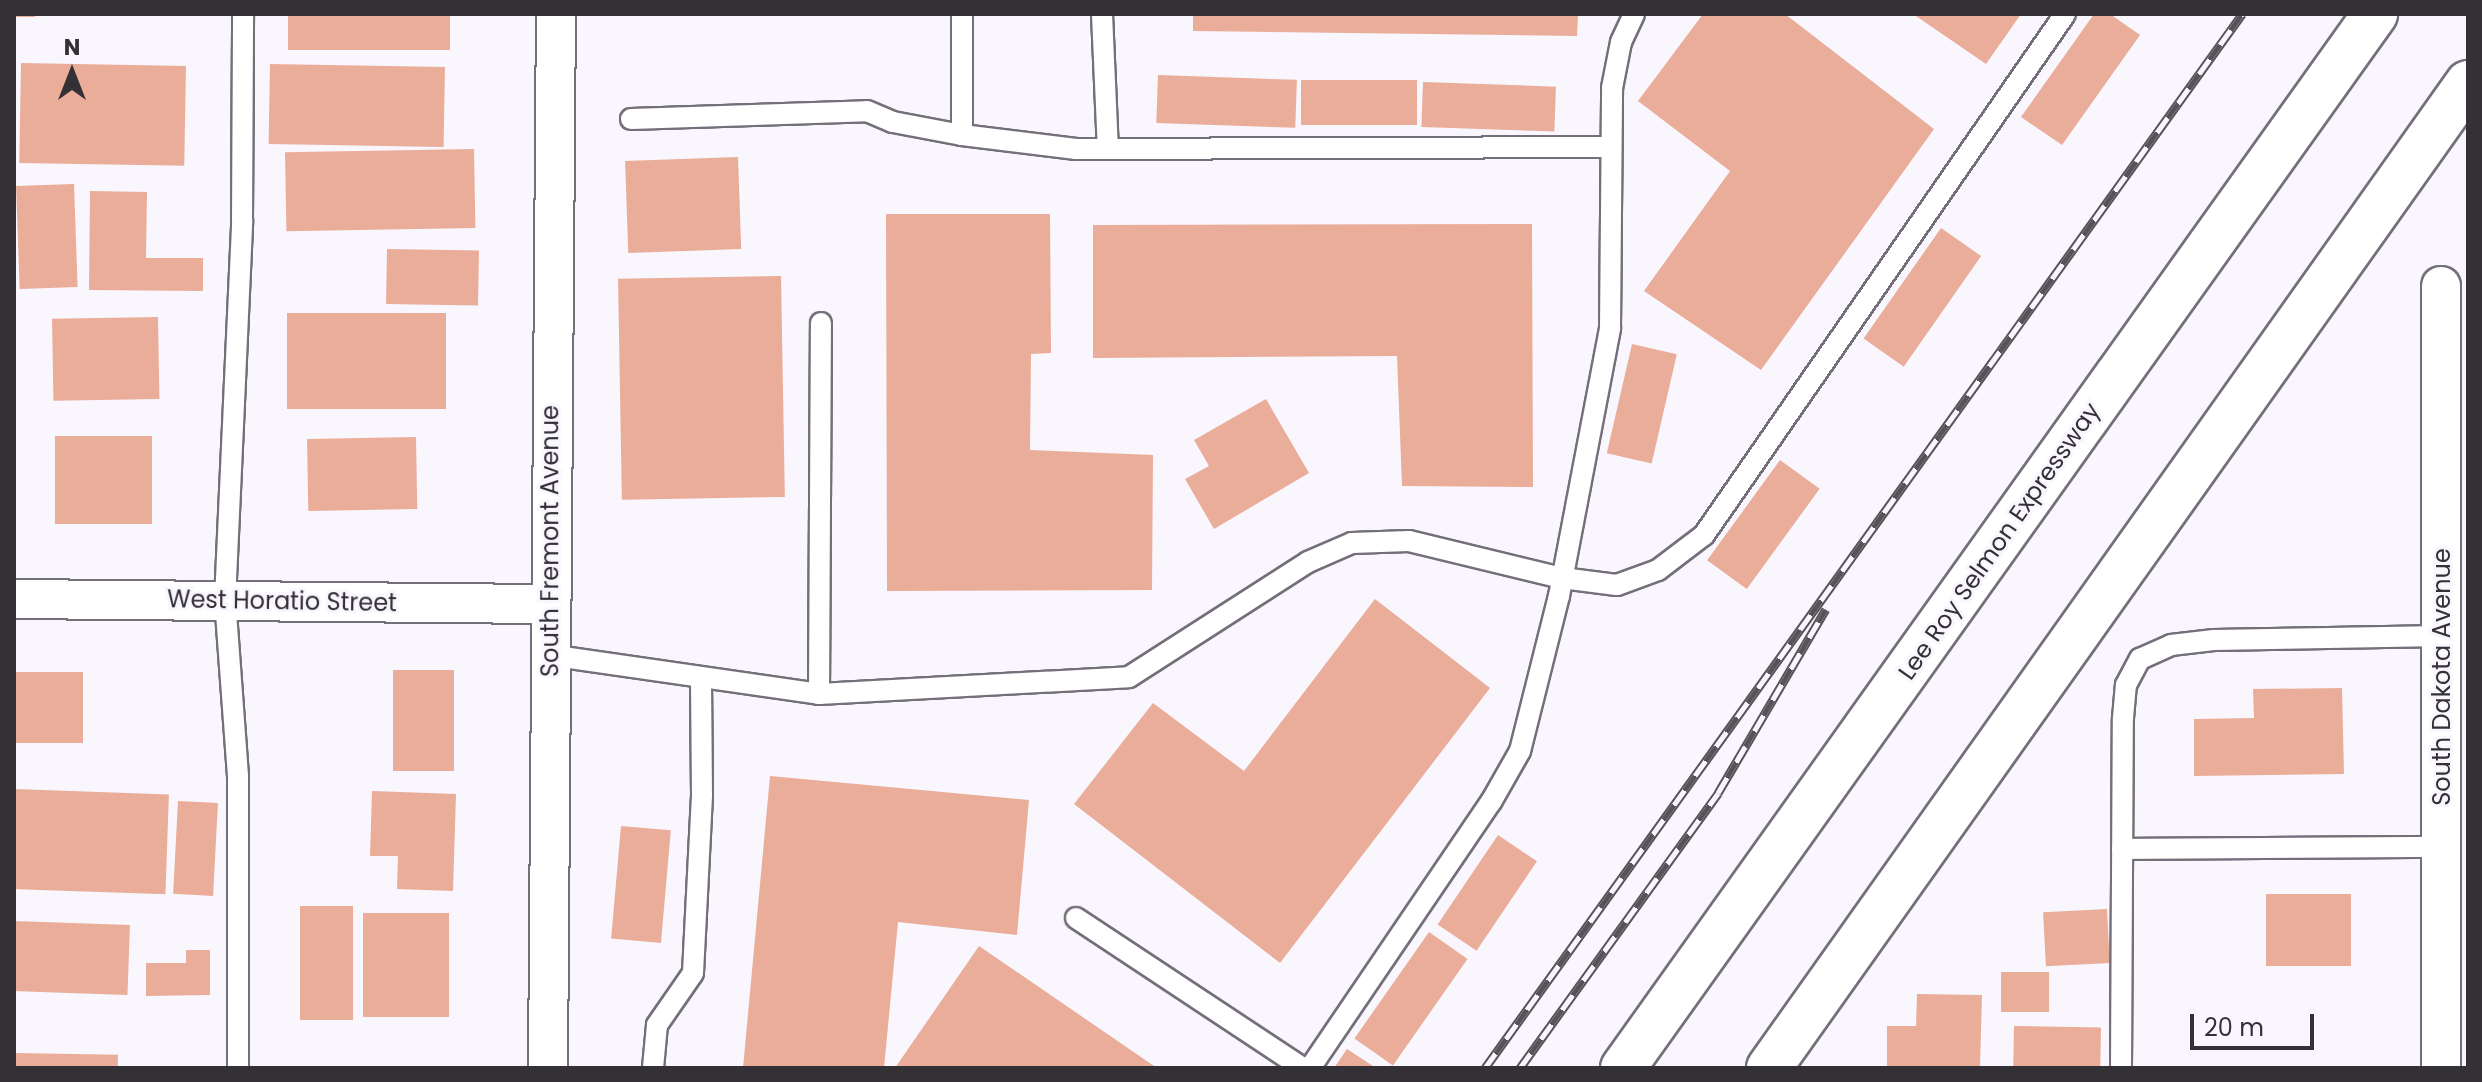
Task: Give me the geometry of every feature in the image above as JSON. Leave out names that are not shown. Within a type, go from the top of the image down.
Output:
[{"type":"highway","name":"Lee Roy Selmon Expressway","points":[[1623,1068],[2375,14]]},
{"type":"highway","points":[[1769,1068],[2468,83]]},
{"type":"street","name":"South Fremont Avenue","points":[[548,1068],[549,604],[556,14]]},
{"type":"street","name":"South Dakota Avenue","points":[[2441,286],[2455,636],[2442,847],[2441,1068]]},
{"type":"street","name":"West Horatio Street","points":[[14,599],[549,604]]},
{"type":"lane","points":[[238,1068],[238,776],[225,601],[242,220],[243,14]]},
{"type":"lane","points":[[962,14],[962,135]]},
{"type":"lane","points":[[1102,14],[1108,149]]},
{"type":"lane","points":[[1310,1068],[1491,802],[1520,751],[1562,578],[1610,328],[1612,88],[1621,42],[1634,14]]},
{"type":"lane","points":[[549,655],[701,680],[819,694],[1129,677],[1308,562],[1352,543],[1409,541],[1562,578],[1617,585],[1658,570],[1704,535],[2065,14]]},
{"type":"lane","points":[[631,119],[867,111],[893,122],[962,135],[1108,149],[1611,147]]},
{"type":"lane","points":[[819,694],[821,323]]},
{"type":"lane","points":[[2121,1068],[2126,685],[2140,659],[2171,645],[2214,640],[2455,636]]},
{"type":"lane","points":[[653,1068],[657,1025],[693,973],[702,795],[701,680]]},
{"type":"lane","points":[[2122,849],[2442,847]]},
{"type":"lane","points":[[1076,918],[1303,1068]]},
{"type":"building","points":[[14,14],[35,14],[35,17],[14,17]]},
{"type":"building","points":[[288,14],[450,14],[450,50],[288,50]]},
{"type":"building","points":[[1193,14],[1578,14],[1577,36],[1193,31]]},
{"type":"building","points":[[1703,14],[1785,14],[1934,129],[1761,370],[1644,291],[1730,171],[1638,101]]},
{"type":"building","points":[[1913,14],[2021,14],[1986,64]]},
{"type":"building","points":[[2094,14],[2110,14],[2140,35],[2062,145],[2021,117]]},
{"type":"building","points":[[21,63],[186,66],[184,166],[19,163]]},
{"type":"building","points":[[270,64],[445,67],[444,147],[269,144]]},
{"type":"building","points":[[1158,75],[1297,80],[1295,128],[1156,123]]},
{"type":"building","points":[[1301,80],[1417,80],[1417,125],[1301,125]]},
{"type":"building","points":[[1423,82],[1556,87],[1554,132],[1421,127]]},
{"type":"building","points":[[474,149],[475,228],[286,231],[285,152]]},
{"type":"building","points":[[738,157],[741,249],[628,253],[625,161]]},
{"type":"building","points":[[74,184],[78,287],[20,289],[16,186]]},
{"type":"building","points":[[90,191],[147,192],[146,258],[203,258],[203,291],[89,290]]},
{"type":"building","points":[[886,214],[1050,214],[1051,353],[1031,354],[1030,450],[1153,455],[1152,590],[887,591]]},
{"type":"building","points":[[1532,224],[1533,487],[1402,486],[1397,356],[1093,358],[1093,225]]},
{"type":"building","points":[[1941,228],[1981,256],[1904,367],[1864,339]]},
{"type":"building","points":[[387,249],[479,251],[478,306],[386,304]]},
{"type":"building","points":[[781,276],[785,497],[622,500],[618,279]]},
{"type":"building","points":[[287,313],[446,313],[446,409],[287,409]]},
{"type":"building","points":[[158,317],[159,399],[53,401],[52,319]]},
{"type":"building","points":[[1632,344],[1677,354],[1652,463],[1607,453]]},
{"type":"building","points":[[1266,399],[1309,473],[1214,529],[1185,479],[1209,466],[1194,440]]},
{"type":"building","points":[[55,436],[152,436],[152,524],[55,524]]},
{"type":"building","points":[[416,437],[417,509],[308,511],[307,439]]},
{"type":"building","points":[[1780,460],[1820,489],[1747,589],[1707,560]]},
{"type":"building","points":[[1375,599],[1490,688],[1280,963],[1074,804],[1153,703],[1244,771]]},
{"type":"building","points":[[393,670],[454,670],[454,771],[393,771]]},
{"type":"building","points":[[14,672],[83,672],[83,743],[14,743]]},
{"type":"building","points":[[2342,688],[2344,774],[2194,776],[2194,719],[2254,718],[2253,689]]},
{"type":"building","points":[[770,776],[1029,800],[1017,935],[898,922],[884,1068],[743,1068]]},
{"type":"building","points":[[14,789],[169,794],[165,894],[14,889]]},
{"type":"building","points":[[372,791],[456,794],[453,891],[397,889],[398,856],[370,856]]},
{"type":"building","points":[[178,801],[218,803],[213,896],[173,894]]},
{"type":"building","points":[[621,826],[671,830],[661,943],[611,939]]},
{"type":"building","points":[[1498,835],[1537,861],[1477,951],[1438,925]]},
{"type":"building","points":[[2266,894],[2351,894],[2351,966],[2266,966]]},
{"type":"building","points":[[300,906],[353,906],[353,1020],[300,1020]]},
{"type":"building","points":[[2107,909],[2110,963],[2046,966],[2043,912]]},
{"type":"building","points":[[363,913],[449,913],[449,1017],[363,1017]]},
{"type":"building","points":[[14,921],[130,925],[127,995],[14,991]]},
{"type":"building","points":[[1429,932],[1468,959],[1393,1065],[1354,1038]]},
{"type":"building","points":[[979,946],[1157,1068],[895,1068]]},
{"type":"building","points":[[186,950],[210,950],[210,995],[146,996],[146,963],[186,963]]},
{"type":"building","points":[[2001,972],[2049,972],[2049,1012],[2001,1012]]},
{"type":"building","points":[[1917,994],[1982,995],[1980,1068],[1887,1068],[1887,1026],[1916,1026]]},
{"type":"building","points":[[2014,1026],[2101,1028],[2100,1068],[2013,1068]]},
{"type":"building","points":[[1347,1049],[1376,1068],[1334,1068]]},
{"type":"building","points":[[14,1053],[118,1055],[118,1068],[14,1068]]},
{"type":"railway","points":[[1485,1068],[2242,14]]},
{"type":"railway","points":[[1520,1068],[1718,793],[1826,609]]}]
